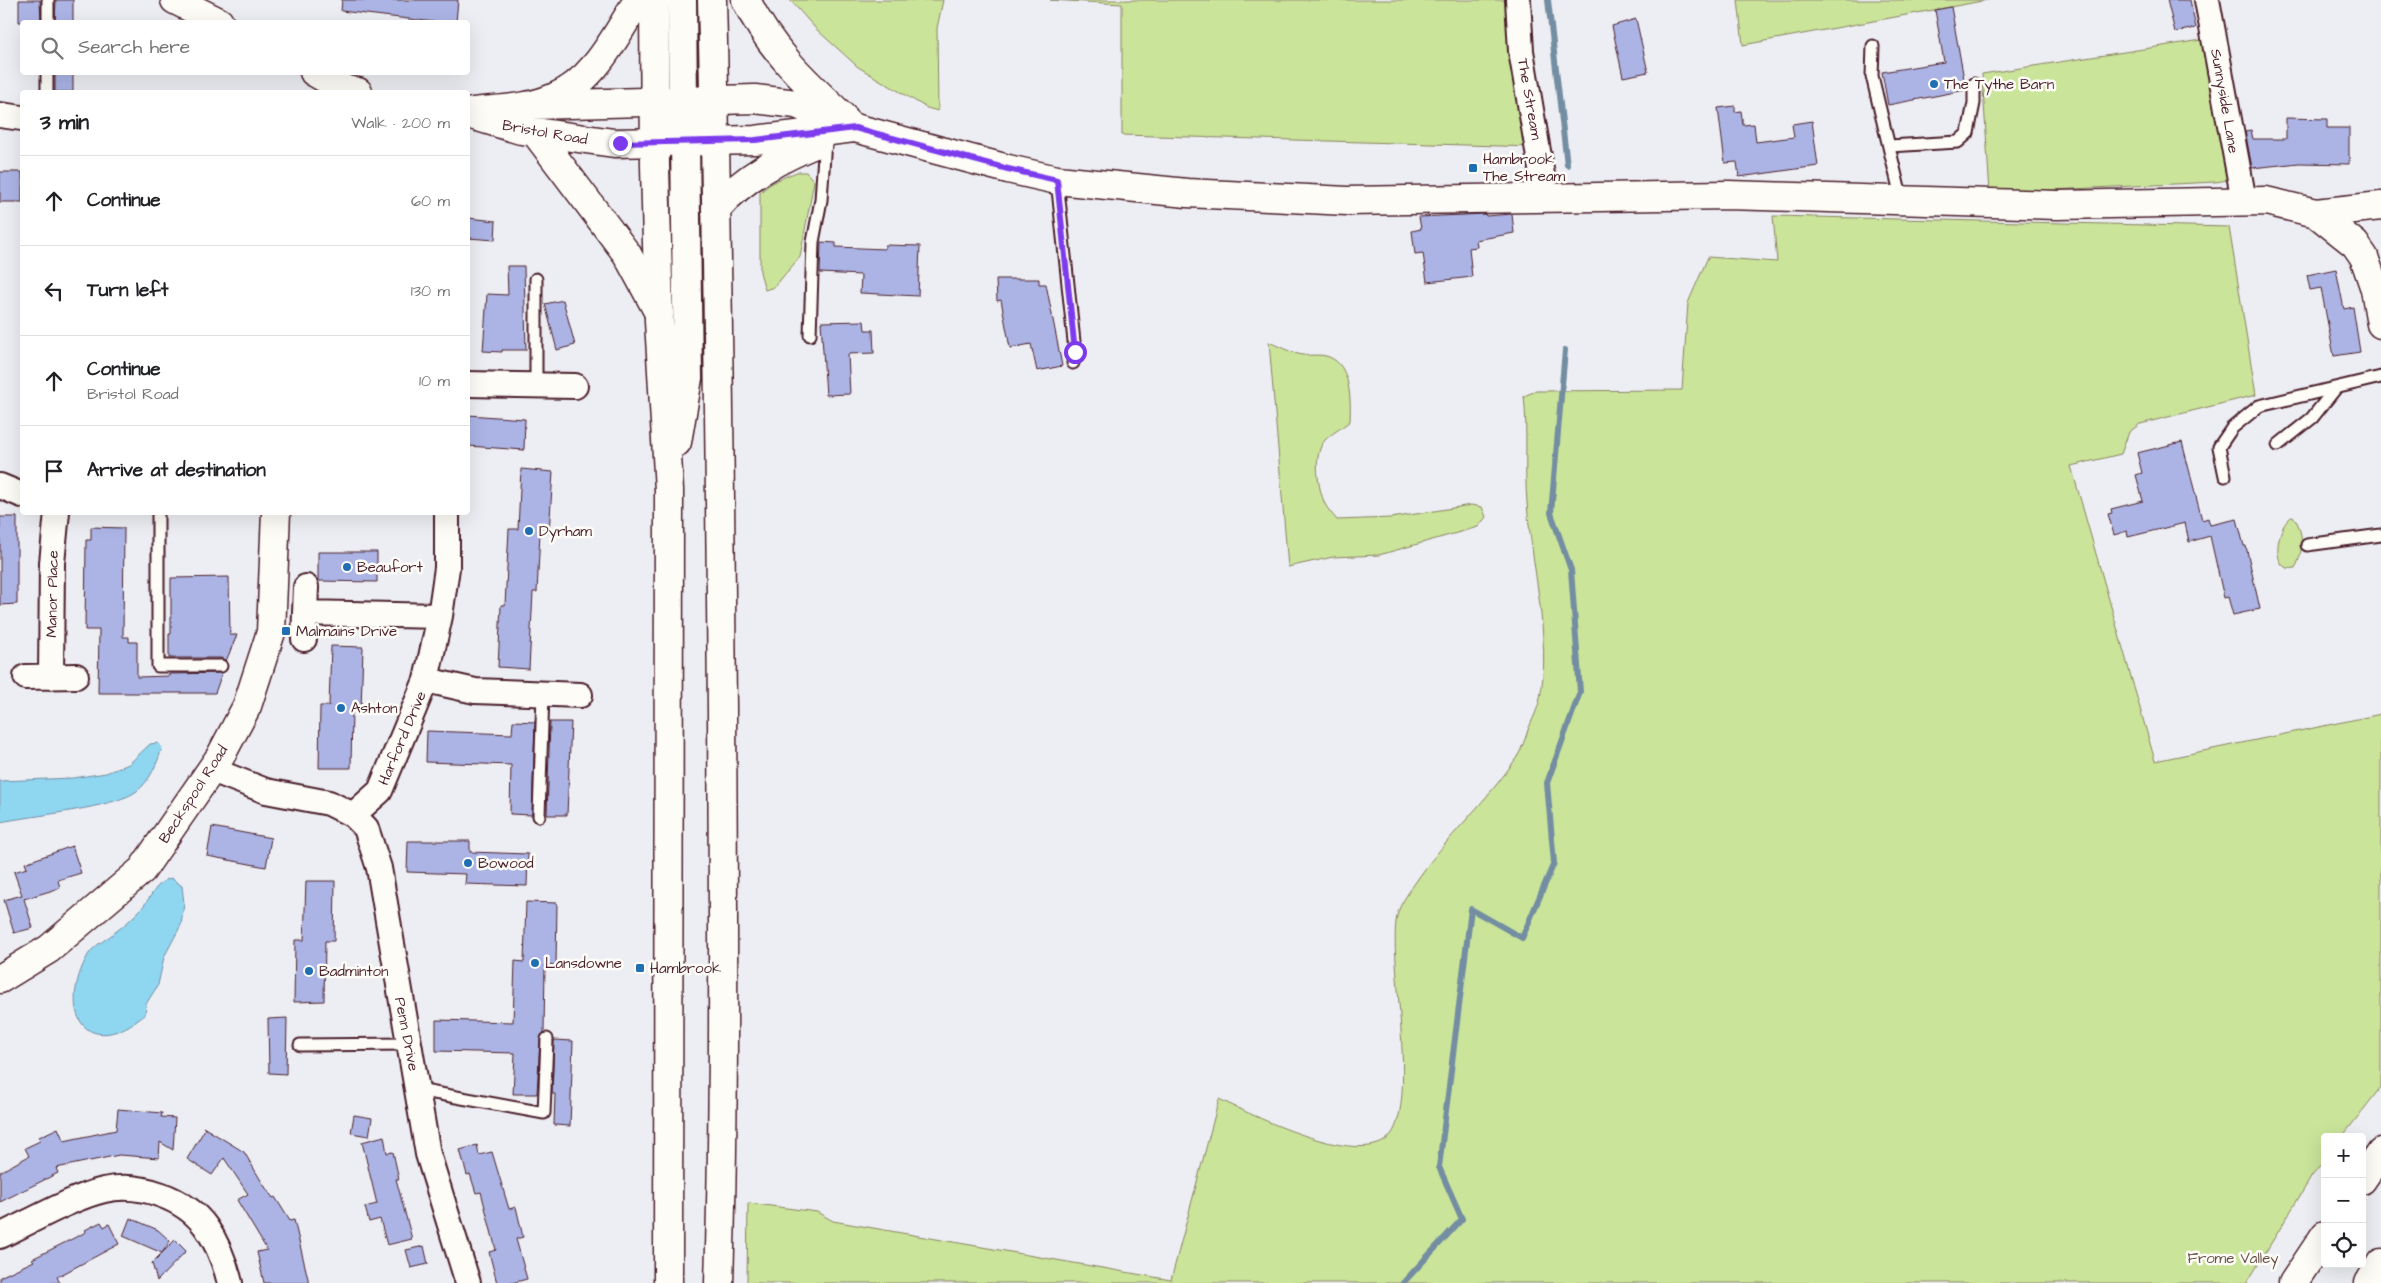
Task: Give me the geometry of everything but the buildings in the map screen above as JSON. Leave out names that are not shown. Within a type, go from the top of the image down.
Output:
[{"type":"main road","points":[[175,0],[215,20]]},
{"type":"main road","points":[[532,105],[554,98],[580,81],[605,52],[638,0]]},
{"type":"main road","points":[[654,0],[654,143],[659,313],[669,490],[668,1283]]},
{"type":"main road","points":[[654,143],[683,101],[682,0]]},
{"type":"main road","points":[[712,0],[722,782],[722,1198],[719,1283]]},
{"type":"main road","points":[[746,0],[766,36],[780,56],[855,128]]},
{"type":"main road","points":[[319,75],[346,90]]},
{"type":"main road","points":[[532,105],[755,99],[796,104],[855,128],[1008,169],[1057,180],[1187,193],[1347,200],[1728,195],[2057,205],[2244,201],[2266,202],[2316,213],[2381,206]]},
{"type":"main road","points":[[669,490],[688,378],[685,141],[714,100]]},
{"type":"main road","name":"Bristol Road","points":[[470,113],[532,105]]},
{"type":"main road","name":"Bristol Road","points":[[470,114],[504,126],[607,142],[654,143],[777,138],[855,128]]},
{"type":"main road","points":[[716,209],[734,190],[781,158],[855,128]]},
{"type":"main road","points":[[535,132],[627,254],[659,313]]},
{"type":"main road","points":[[2316,213],[2355,244],[2372,249],[2375,288],[2381,322]]},
{"type":"main road","name":"Beckspool Road","points":[[0,979],[49,949],[142,870],[212,770],[247,706],[272,632],[276,515]]},
{"type":"main road","points":[[2363,1178],[2381,1152]]},
{"type":"main road","points":[[2293,1283],[2321,1241]]},
{"type":"main road","points":[[2369,1283],[2381,1263]]},
{"type":"street","name":"The Stream","points":[[1518,0],[1522,52],[1546,198]]},
{"type":"street","name":"Sunnyside Lane","points":[[2207,0],[2244,201]]},
{"type":"street","points":[[0,115],[20,118]]},
{"type":"street","points":[[470,384],[575,386]]},
{"type":"street","points":[[0,486],[20,494]]},
{"type":"street","name":"Manor Place","points":[[51,677],[52,564],[57,515]]},
{"type":"street","name":"Harford Drive","points":[[353,814],[380,791],[426,680],[440,616],[447,568],[447,515]]},
{"type":"street","points":[[304,639],[306,586]]},
{"type":"street","points":[[305,613],[440,616]]},
{"type":"street","points":[[26,677],[76,676]]},
{"type":"street","name":"Harford Drive","points":[[426,680],[475,690],[580,695]]},
{"type":"street","name":"Penn Drive","points":[[212,770],[266,791],[329,803],[353,814],[366,828],[379,868],[428,1154],[468,1283]]},
{"type":"street","points":[[0,1236],[97,1192],[117,1188],[152,1192],[181,1205],[205,1226],[219,1251],[230,1283]]},
{"type":"lane","points":[[48,0],[48,20]]},
{"type":"lane","points":[[1873,46],[1872,76],[1902,200]]},
{"type":"lane","points":[[47,75],[47,90]]},
{"type":"lane","points":[[1889,146],[1958,142],[1968,133],[1974,103],[1974,84]]},
{"type":"lane","points":[[810,335],[813,242],[821,200],[825,140]]},
{"type":"lane","points":[[1057,180],[1075,352],[1073,364]]},
{"type":"lane","points":[[536,279],[536,385]]},
{"type":"lane","points":[[2225,476],[2219,447],[2232,428],[2259,406],[2381,377]]},
{"type":"lane","points":[[2278,445],[2312,418],[2335,389]]},
{"type":"lane","points":[[158,515],[158,666],[221,666]]},
{"type":"lane","points":[[2307,545],[2381,535]]},
{"type":"lane","points":[[539,816],[543,694]]},
{"type":"lane","points":[[418,1090],[544,1114],[547,1039]]},
{"type":"lane","points":[[300,1045],[408,1044]]},
{"type":"green space","points":[[790,0],[943,0],[937,28],[938,111],[927,108],[858,67],[816,29]]},
{"type":"green space","points":[[1050,0],[1511,0],[1534,147],[1122,135],[1122,4]]},
{"type":"green space","points":[[1738,0],[1988,0],[1743,45]]},
{"type":"green space","points":[[2208,39],[2235,179],[2215,182],[1990,193],[1982,74]]},
{"type":"green space","points":[[797,172],[806,172],[814,181],[800,257],[774,287],[765,290],[760,272],[760,193],[773,183]]},
{"type":"green space","name":"Frome Valley","points":[[1773,216],[2229,227],[2256,395],[2140,424],[2129,432],[2121,454],[2071,466],[2155,761],[2381,714],[2381,1087],[2345,1133],[2321,1133],[2321,1165],[2312,1176],[2247,1283],[747,1283],[748,1203],[817,1212],[833,1221],[1171,1280],[1219,1099],[1279,1126],[1330,1143],[1353,1146],[1373,1145],[1388,1138],[1397,1123],[1403,1069],[1395,943],[1398,911],[1406,896],[1427,867],[1493,789],[1517,757],[1540,698],[1544,652],[1540,602],[1527,503],[1524,396],[1536,391],[1682,390],[1688,303],[1708,257],[1777,262]]},
{"type":"green space","points":[[1269,342],[1298,354],[1329,357],[1336,361],[1346,375],[1350,394],[1350,421],[1325,440],[1321,446],[1317,463],[1318,481],[1322,497],[1326,506],[1337,520],[1391,518],[1471,505],[1482,507],[1486,517],[1478,527],[1379,555],[1333,557],[1288,567]]},
{"type":"green space","points":[[2293,516],[2297,522],[2302,542],[2300,556],[2295,568],[2287,568],[2281,564],[2278,556],[2279,538],[2282,528]]},
{"type":"water","points":[[158,743],[162,748],[149,777],[142,787],[126,797],[72,811],[0,822],[0,781],[73,778],[106,773],[129,764],[150,744]]},
{"type":"water","points":[[171,878],[182,886],[184,904],[181,925],[164,957],[158,985],[146,1004],[145,1015],[124,1028],[106,1034],[92,1032],[82,1024],[76,1011],[75,994],[79,975],[88,955],[97,945],[134,916],[161,883]]},
{"type":"waterway","points":[[1548,0],[1567,165]]},
{"type":"waterway","points":[[1403,1283],[1462,1219],[1439,1167],[1471,909],[1522,938],[1554,863],[1547,783],[1580,692],[1571,570],[1551,513],[1565,350]]},
{"type":"place","name":"The Tythe Barn","points":[[1934,84]]},
{"type":"place","name":"Hambrook The Stream","points":[[1473,168]]},
{"type":"place","name":"Dyrham","points":[[529,531]]},
{"type":"place","name":"Beaufort","points":[[347,567]]},
{"type":"place","name":"Malmains Drive","points":[[286,631]]},
{"type":"place","name":"Ashton","points":[[341,708]]},
{"type":"place","name":"Bowood","points":[[468,863]]},
{"type":"place","name":"Lansdowne","points":[[535,963]]},
{"type":"place","name":"Hambrook","points":[[640,968]]},
{"type":"place","name":"Badminton","points":[[309,971]]},
{"type":"route","points":[[620,143],[755,140],[855,128],[1008,169],[1057,180],[1075,352]]}]
